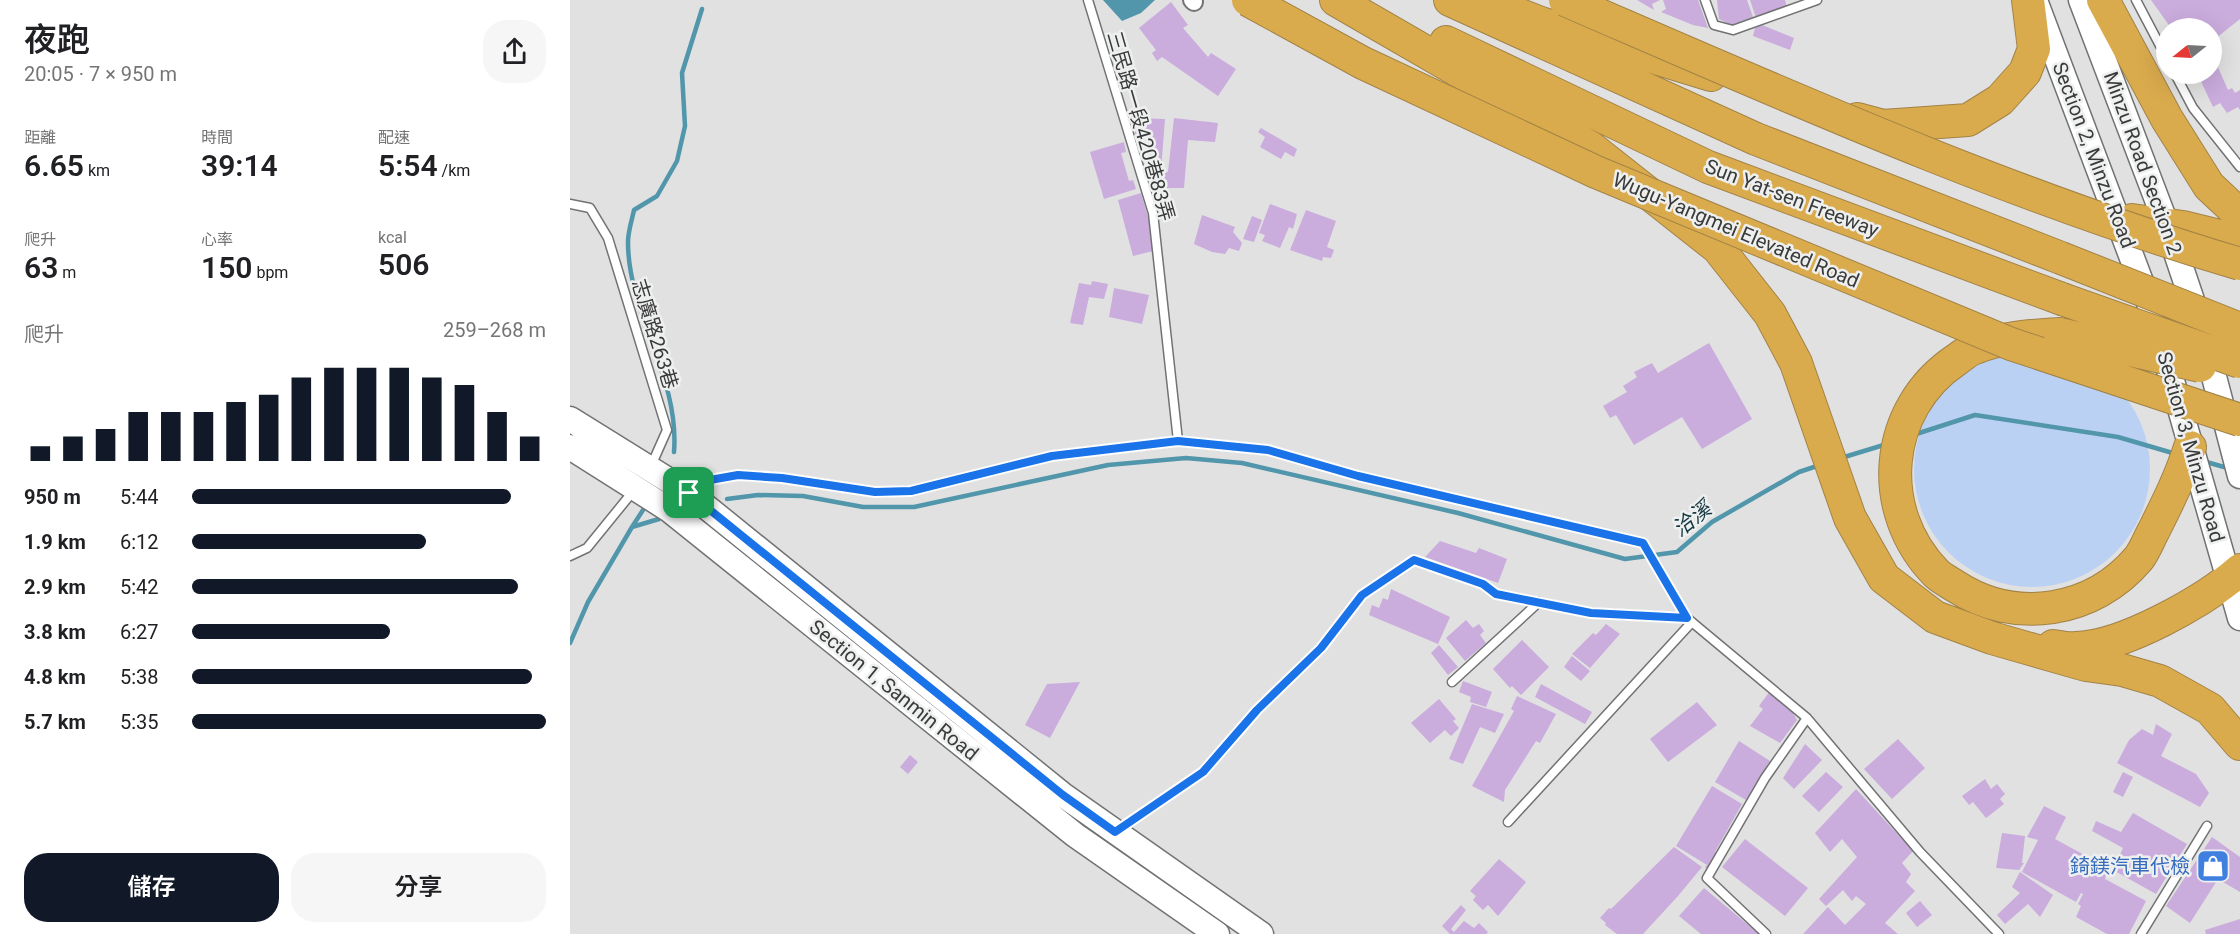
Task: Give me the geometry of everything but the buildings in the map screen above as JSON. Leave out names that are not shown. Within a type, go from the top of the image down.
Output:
[{"type":"highway","name":"Wugu-Yangmei Elevated Road","points":[[1248,0],[1363,63],[1596,172],[2011,344],[2240,420]]},
{"type":"highway","points":[[1336,0],[1590,147],[1718,248],[1770,314],[1796,363],[1850,518],[1884,578],[1935,617],[1992,638],[2086,665],[2122,670],[2160,681],[2210,710],[2240,744]]},
{"type":"highway","name":"Sun Yat-sen Freeway","points":[[1359,0],[1708,167],[2062,299],[2240,362]]},
{"type":"highway","points":[[1450,0],[1756,139],[2240,329]]},
{"type":"highway","points":[[1481,0],[1542,23],[1838,115],[2072,203],[2119,218],[2202,231],[2240,241]]},
{"type":"highway","points":[[1565,0],[1861,128],[2138,233],[2240,264]]},
{"type":"highway","points":[[1838,115],[1883,126],[1968,120],[2000,100],[2025,72],[2034,49],[2028,0]]},
{"type":"highway","points":[[2103,0],[2167,118],[2209,186],[2240,214]]},
{"type":"highway","points":[[2190,447],[2179,480],[2139,557],[2106,588],[2065,607],[2019,610],[1975,599],[1937,574],[1910,538],[1895,495],[1895,451],[1910,408],[1937,372],[1974,348],[2018,337],[2060,334],[2240,375]]},
{"type":"highway","points":[[1992,638],[2076,649],[2118,639],[2174,614],[2235,574]]},
{"type":"street","name":"Section 2, Minzu Road","points":[[2035,0],[2119,218],[2152,311]]},
{"type":"street","name":"Minzu Road Section 2","points":[[2082,0],[2168,226],[2201,327]]},
{"type":"street","name":"Section 3, Minzu Road","points":[[2152,311],[2190,447],[2235,574],[2240,618]]},
{"type":"street","name":"Section 3, Minzu Road","points":[[2201,327],[2240,476]]},
{"type":"street","name":"Section 1, Sanmin Road","points":[[570,419],[643,478],[668,509],[1075,835],[1217,934]]},
{"type":"street","name":"Section 1, Sanmin Road","points":[[570,447],[643,478],[689,493],[1063,795],[1261,934]]},
{"type":"street","points":[[668,509],[689,493]]},
{"type":"lane","name":"三民路一段420巷83弄","points":[[1088,0],[1153,213],[1178,441]]},
{"type":"lane","points":[[1705,0],[1714,25],[1733,30],[1793,4],[1817,0]]},
{"type":"lane","points":[[2136,0],[2156,38]]},
{"type":"lane","points":[[2180,84],[2193,108],[2240,167]]},
{"type":"lane","name":"志廣路263巷","points":[[570,204],[590,208],[608,238],[667,430],[643,478],[587,549],[570,556]]},
{"type":"lane","points":[[689,493],[710,480],[738,475],[782,478],[875,492],[911,491],[1052,456],[1178,441],[1268,450],[1358,476],[1643,543],[1689,620],[1807,718],[1920,852],[1999,934]]},
{"type":"lane","points":[[1115,832],[1203,772],[1257,710],[1321,648],[1362,595],[1414,560],[1483,584],[1496,594],[1591,613],[1689,620]]},
{"type":"lane","points":[[1452,682],[1539,602]]},
{"type":"lane","points":[[1508,822],[1689,620]]},
{"type":"lane","points":[[1766,934],[1707,878],[1765,778],[1807,718]]},
{"type":"lane","points":[[2141,934],[2207,826]]},
{"type":"shaded area","points":[[1103,0],[1155,0],[1141,13],[1122,21]]},
{"type":"shaded area","points":[[2032,351],[2077,360],[2107,378],[2123,394],[2136,414],[2145,435],[2150,469],[2141,514],[2123,544],[2107,560],[2087,573],[2066,582],[2032,587],[1987,578],[1957,560],[1941,544],[1928,524],[1919,503],[1914,469],[1923,424],[1941,394],[1957,378],[1977,365],[1998,356]]},
{"type":"waterway","points":[[674,452],[674,425],[669,398],[636,295],[630,269],[628,238],[634,210],[657,196],[677,161],[685,126],[682,73],[702,9]]},
{"type":"waterway","name":"洽溪","points":[[1913,435],[1975,415],[2118,437],[2176,454]]},
{"type":"waterway","name":"洽溪","points":[[1841,458],[1887,444]]},
{"type":"waterway","name":"洽溪","points":[[727,499],[758,495],[803,496],[863,507],[914,507],[1108,465],[1186,458],[1242,463],[1458,513],[1625,559],[1677,552],[1712,522],[1799,472],[1820,465]]},
{"type":"waterway","name":"洽溪","points":[[2203,461],[2224,467]]},
{"type":"waterway","points":[[632,527],[643,510]]},
{"type":"waterway","name":"洽溪","points":[[570,643],[588,602],[632,527],[659,519]]},
{"type":"place","name":"錡鎂汽車代檢","points":[[2213,866]]},
{"type":"route","points":[[1178,441],[1268,450],[1358,476],[1643,543],[1687,618],[1591,613],[1496,594],[1483,584],[1414,560],[1362,595],[1321,648],[1257,710],[1203,772],[1115,832],[1063,795],[689,493],[710,480],[738,475],[782,478],[875,492],[911,491],[1052,456],[1178,441]]}]
